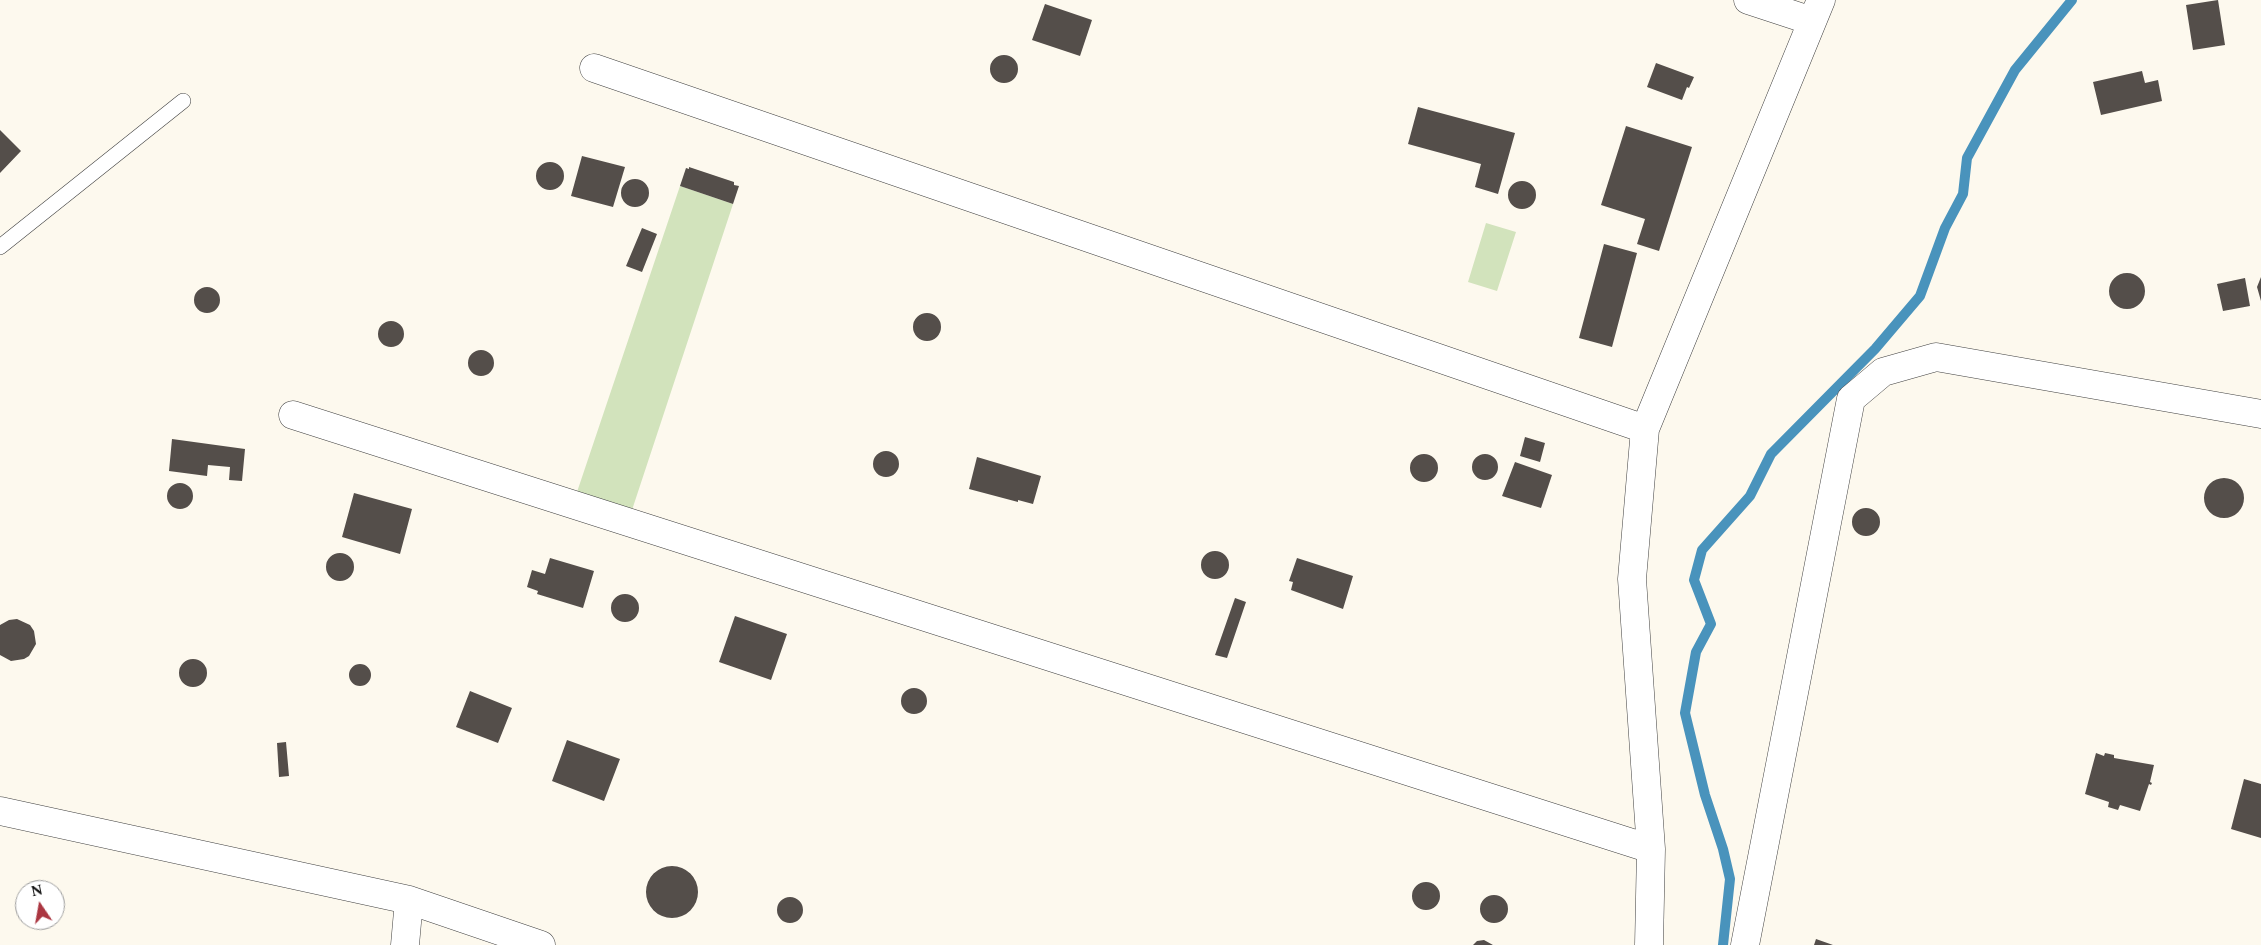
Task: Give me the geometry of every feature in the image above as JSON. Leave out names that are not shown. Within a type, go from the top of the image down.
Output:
[{"type":"street","points":[[1648,945],[1651,849],[1632,579],[1645,429],[1816,11],[1748,0]]},
{"type":"street","points":[[594,68],[1645,429]]},
{"type":"street","points":[[1745,945],[1851,399],[1883,372],[1936,357],[2261,414]]},
{"type":"street","points":[[293,415],[1651,849]]},
{"type":"street","points":[[0,811],[409,900],[541,945]]},
{"type":"street","points":[[405,945],[409,900]]},
{"type":"lane","points":[[0,248],[184,102]]},
{"type":"green space","points":[[680,186],[733,204],[632,510],[577,492]]},
{"type":"green space","points":[[1486,223],[1516,232],[1497,291],[1468,282]]},
{"type":"building","points":[[2218,0],[2225,45],[2193,50],[2186,5]]},
{"type":"building","points":[[1045,4],[1092,20],[1080,56],[1032,40]]},
{"type":"building","points":[[1004,55],[1014,59],[1018,69],[1014,79],[1004,83],[994,79],[990,69],[994,59]]},
{"type":"building","points":[[1656,63],[1694,77],[1689,88],[1687,87],[1682,100],[1647,87]]},
{"type":"building","points":[[2142,71],[2145,83],[2158,80],[2162,101],[2101,115],[2093,82]]},
{"type":"building","points":[[1418,107],[1515,133],[1498,194],[1475,187],[1481,164],[1408,144]]},
{"type":"building","points":[[1626,126],[1692,147],[1659,251],[1637,244],[1645,219],[1601,205]]},
{"type":"building","points":[[0,130],[21,151],[0,173]]},
{"type":"building","points":[[582,156],[625,167],[613,207],[571,196]]},
{"type":"building","points":[[550,162],[560,166],[564,176],[560,186],[550,190],[540,186],[536,176],[540,166]]},
{"type":"building","points":[[689,167],[734,182],[734,185],[739,186],[733,204],[680,186],[686,168],[689,169]]},
{"type":"building","points":[[635,179],[645,183],[649,193],[645,203],[635,207],[625,203],[621,193],[625,183]]},
{"type":"building","points":[[1522,181],[1532,185],[1536,195],[1532,205],[1522,209],[1512,205],[1508,195],[1512,185]]},
{"type":"building","points":[[642,228],[657,234],[642,272],[626,266]]},
{"type":"building","points":[[1604,244],[1637,253],[1612,347],[1579,338]]},
{"type":"building","points":[[2127,273],[2134,274],[2140,278],[2144,284],[2144,298],[2140,304],[2134,308],[2127,309],[2120,308],[2114,304],[2110,298],[2109,291],[2110,284],[2114,278],[2120,274]]},
{"type":"building","points":[[2261,277],[2261,301],[2257,287]]},
{"type":"building","points":[[2245,278],[2250,306],[2223,311],[2217,284]]},
{"type":"building","points":[[207,287],[217,290],[220,300],[217,310],[207,313],[197,310],[194,300],[197,290]]},
{"type":"building","points":[[927,313],[937,317],[941,327],[937,337],[927,341],[917,337],[913,327],[917,317]]},
{"type":"building","points":[[391,321],[401,324],[404,334],[401,344],[391,347],[381,344],[378,334],[381,324]]},
{"type":"building","points":[[481,350],[491,353],[494,363],[491,373],[481,376],[471,373],[468,363],[471,353]]},
{"type":"building","points":[[1525,437],[1545,443],[1540,462],[1520,456]]},
{"type":"building","points":[[172,439],[245,449],[242,481],[229,480],[230,467],[208,465],[207,476],[169,471]]},
{"type":"building","points":[[886,451],[896,454],[899,464],[896,474],[886,477],[876,474],[873,464],[876,454]]},
{"type":"building","points":[[1424,454],[1434,458],[1438,468],[1434,478],[1424,482],[1414,478],[1410,468],[1414,458]]},
{"type":"building","points":[[1485,454],[1495,457],[1498,467],[1495,477],[1485,480],[1475,477],[1472,467],[1475,457]]},
{"type":"building","points":[[977,457],[1041,476],[1033,504],[969,489]]},
{"type":"building","points":[[1515,462],[1552,475],[1541,508],[1502,496]]},
{"type":"building","points":[[2228,478],[2235,481],[2241,487],[2244,498],[2243,506],[2235,515],[2228,518],[2220,518],[2213,515],[2205,506],[2204,494],[2207,487],[2216,479]]},
{"type":"building","points":[[180,483],[190,486],[193,496],[190,506],[180,509],[170,506],[167,496],[170,486]]},
{"type":"building","points":[[354,493],[412,509],[400,554],[342,537]]},
{"type":"building","points":[[1866,508],[1876,512],[1880,522],[1876,532],[1866,536],[1856,532],[1852,522],[1856,512]]},
{"type":"building","points":[[1215,551],[1225,555],[1229,565],[1225,575],[1215,579],[1205,575],[1201,565],[1205,555]]},
{"type":"building","points":[[340,553],[350,557],[354,567],[350,577],[340,581],[330,577],[326,567],[330,557]]},
{"type":"building","points":[[550,558],[594,571],[583,608],[537,594],[538,591],[527,587],[532,570],[545,574]]},
{"type":"building","points":[[1297,558],[1353,576],[1343,609],[1291,590],[1293,582],[1289,581]]},
{"type":"building","points":[[625,594],[635,598],[639,608],[635,618],[625,622],[615,618],[611,608],[615,598]]},
{"type":"building","points":[[1235,598],[1246,602],[1227,658],[1215,655]]},
{"type":"building","points":[[735,616],[787,634],[771,680],[719,662]]},
{"type":"building","points":[[17,619],[30,625],[34,631],[36,644],[29,656],[24,659],[11,661],[0,655],[0,625],[9,620]]},
{"type":"building","points":[[193,659],[203,663],[207,673],[203,683],[193,687],[183,683],[179,673],[183,663]]},
{"type":"building","points":[[360,664],[368,667],[371,675],[368,683],[360,686],[352,683],[349,675],[352,667]]},
{"type":"building","points":[[914,688],[924,691],[927,701],[924,711],[914,714],[904,711],[901,701],[904,691]]},
{"type":"building","points":[[470,691],[512,708],[498,743],[456,727]]},
{"type":"building","points":[[567,740],[620,759],[604,801],[552,781]]},
{"type":"building","points":[[286,742],[289,776],[279,777],[277,743]]},
{"type":"building","points":[[2096,753],[2104,756],[2105,753],[2114,755],[2114,758],[2154,765],[2150,782],[2152,783],[2151,785],[2149,784],[2140,811],[2120,805],[2118,810],[2108,807],[2109,802],[2085,794]]},
{"type":"building","points":[[2244,779],[2261,784],[2261,838],[2231,829]]},
{"type":"building","points":[[672,866],[682,868],[690,874],[696,882],[698,892],[696,902],[690,910],[682,916],[672,918],[662,916],[654,910],[648,902],[646,892],[648,882],[654,874],[662,868]]},
{"type":"building","points":[[1426,882],[1436,886],[1440,896],[1436,906],[1426,910],[1416,906],[1412,896],[1416,886]]},
{"type":"building","points":[[1494,895],[1504,899],[1508,909],[1504,919],[1494,923],[1484,919],[1480,909],[1484,899]]},
{"type":"building","points":[[790,897],[800,900],[803,910],[800,920],[790,923],[780,920],[777,910],[780,900]]},
{"type":"building","points":[[1816,939],[1833,945],[1814,945]]},
{"type":"building","points":[[1484,940],[1493,945],[1473,945],[1477,941]]},
{"type":"waterway","points":[[1723,945],[1730,879],[1723,849],[1705,795],[1685,713],[1696,652],[1711,624],[1694,580],[1702,550],[1750,496],[1771,454],[1875,349],[1920,296],[1945,228],[1963,194],[1967,158],[2015,70],[2072,0]]}]
